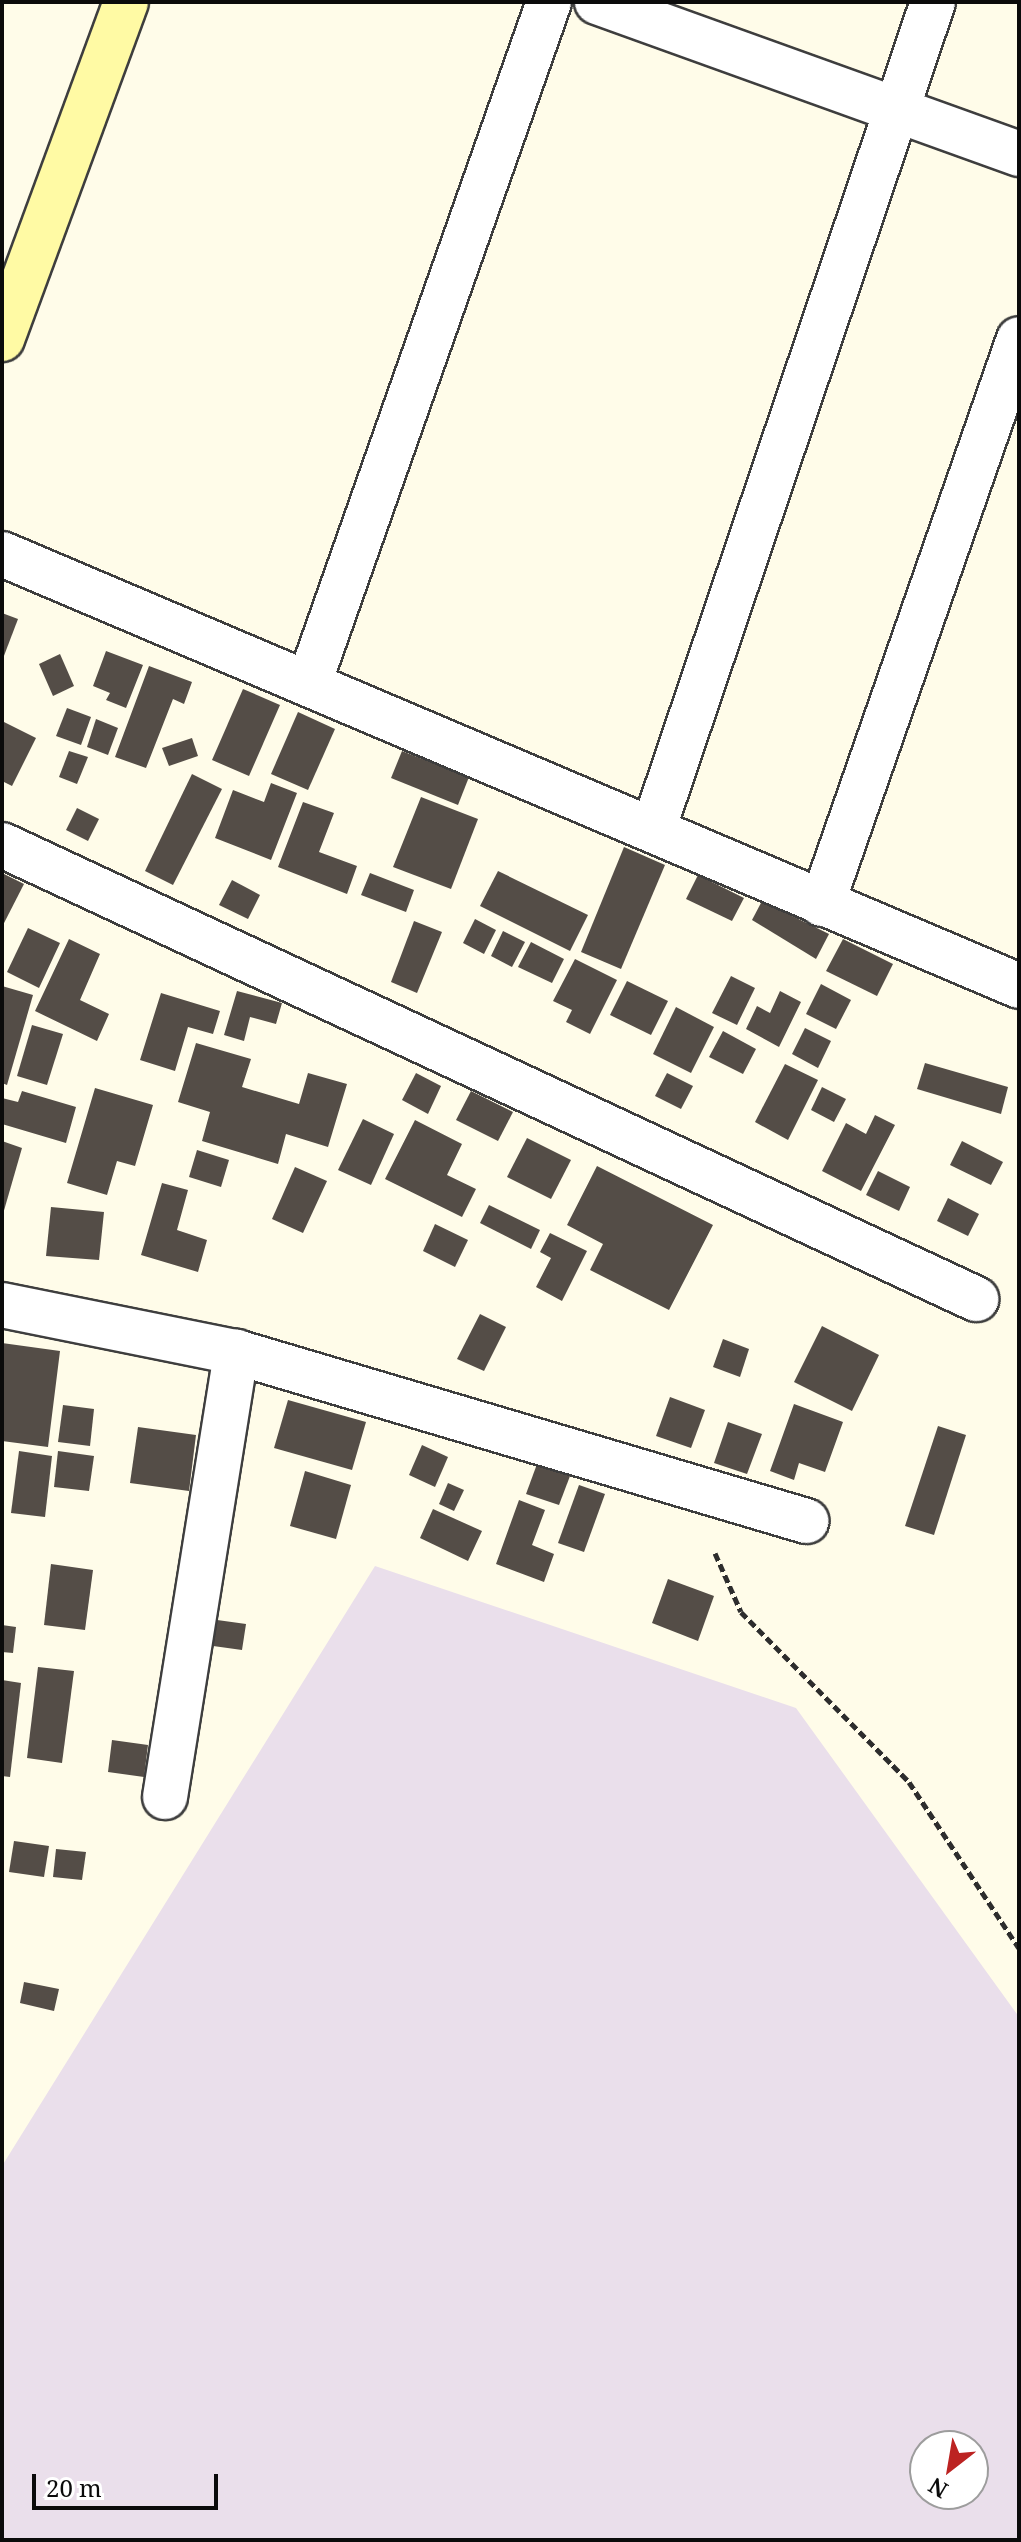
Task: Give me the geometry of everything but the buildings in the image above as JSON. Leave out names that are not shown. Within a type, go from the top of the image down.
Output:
[{"type":"street","points":[[2,339],[126,2]]},
{"type":"street","points":[[309,683],[549,2]]},
{"type":"street","points":[[597,2],[1019,154]]},
{"type":"street","points":[[653,830],[900,109],[933,2]]},
{"type":"street","points":[[822,904],[1019,339]]},
{"type":"street","points":[[2,554],[1019,986]]},
{"type":"street","points":[[2,845],[976,1299]]},
{"type":"street","points":[[2,1305],[236,1352],[806,1521]]},
{"type":"street","points":[[165,1797],[236,1352]]},
{"type":"path","points":[[685,1487],[741,1612],[909,1782],[1019,1948]]},
{"type":"shaded area","points":[[375,1566],[796,1708],[1019,2017],[1019,2540],[2,2540],[2,2166]]}]
